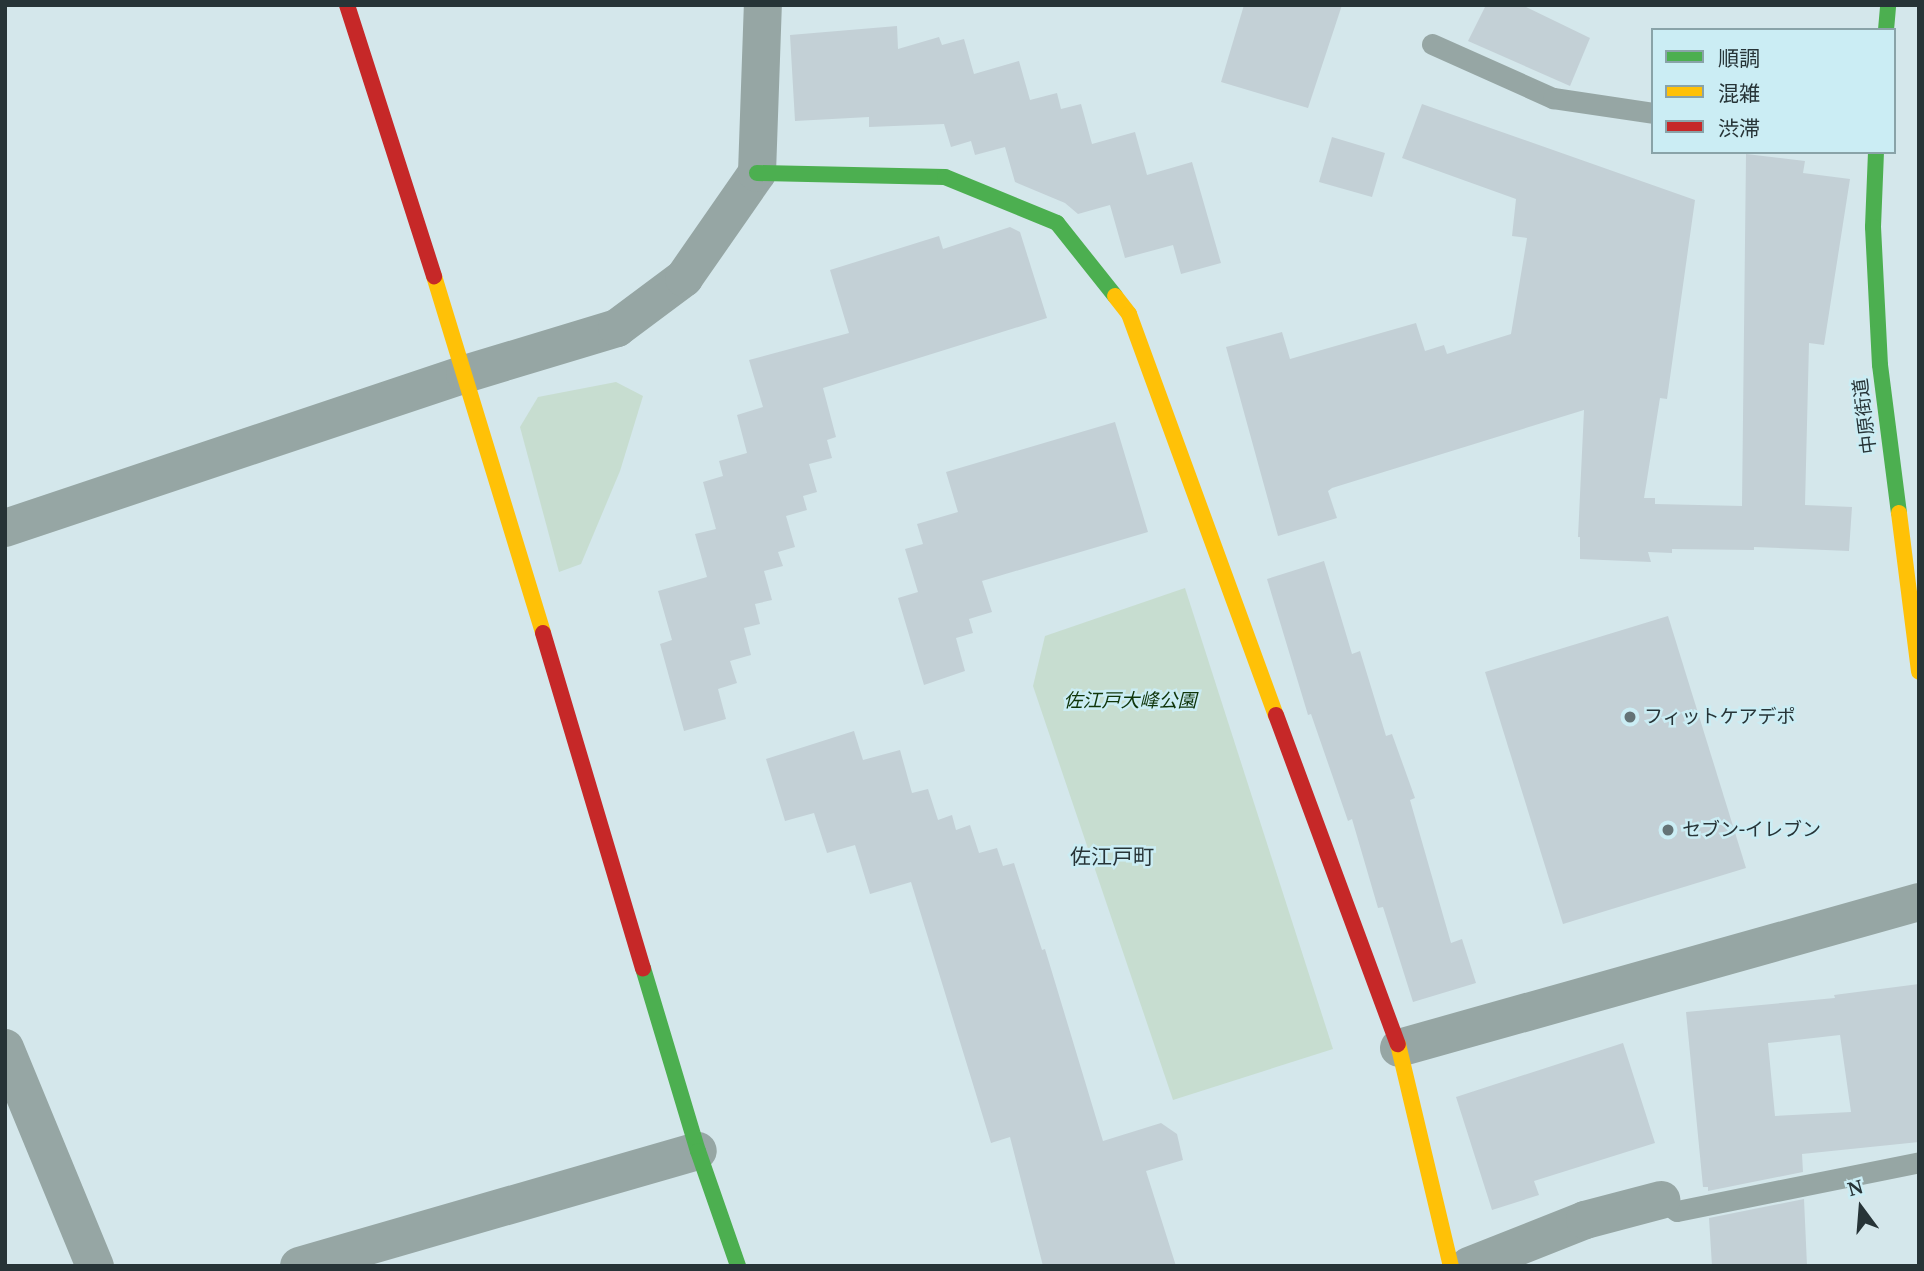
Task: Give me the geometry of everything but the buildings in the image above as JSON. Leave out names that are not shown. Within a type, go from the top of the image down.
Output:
[{"type":"street","points":[[347,5],[465,374],[698,1151],[738,1266]]},
{"type":"street","points":[[5,528],[465,374],[617,328],[684,278],[757,173],[763,5]]},
{"type":"street","points":[[1886,28],[1888,5]]},
{"type":"street","name":"中原街道","points":[[1876,154],[1873,227],[1880,365],[1910,559],[1919,673]]},
{"type":"street","points":[[757,173],[945,177],[1056,223],[1129,314],[1399,1048],[1451,1266]]},
{"type":"street","points":[[1399,1048],[1919,902]]},
{"type":"street","points":[[5,1048],[95,1266]]},
{"type":"street","points":[[299,1266],[698,1151]]},
{"type":"street","points":[[1469,1266],[1586,1220],[1661,1200]]},
{"type":"lane","points":[[1432,44],[1553,98],[1651,113]]},
{"type":"lane","points":[[1661,1200],[1677,1211],[1919,1162]]},
{"type":"green space","points":[[616,382],[643,396],[620,471],[581,564],[559,572],[520,427],[538,397]]},
{"type":"green space","name":"佐江戸大峰公園","points":[[1185,588],[1333,1049],[1173,1100],[1033,686],[1045,636]]},
{"type":"traffic: fast","points":[[1886,28],[1888,5]]},
{"type":"traffic: fast","points":[[1876,154],[1873,227],[1880,365],[1899,513]]},
{"type":"traffic: fast","points":[[757,173],[945,177],[1057,223],[1115,296]]},
{"type":"traffic: fast","points":[[643,968],[698,1151],[738,1266]]},
{"type":"traffic: slow","points":[[434,276],[543,633]]},
{"type":"traffic: slow","points":[[1115,296],[1129,314],[1276,715]]},
{"type":"traffic: slow","points":[[1899,513],[1919,672]]},
{"type":"traffic: slow","points":[[1398,1044],[1451,1266]]},
{"type":"traffic: jam","points":[[347,5],[434,276]]},
{"type":"traffic: jam","points":[[543,633],[643,968]]},
{"type":"traffic: jam","points":[[1276,715],[1398,1044]]},
{"type":"place","name":"フィットケアデポ","points":[[1630,717]]},
{"type":"place","name":"セブン-イレブン","points":[[1668,830]]},
{"type":"district","name":"佐江戸町","points":[[1112,856]]}]
